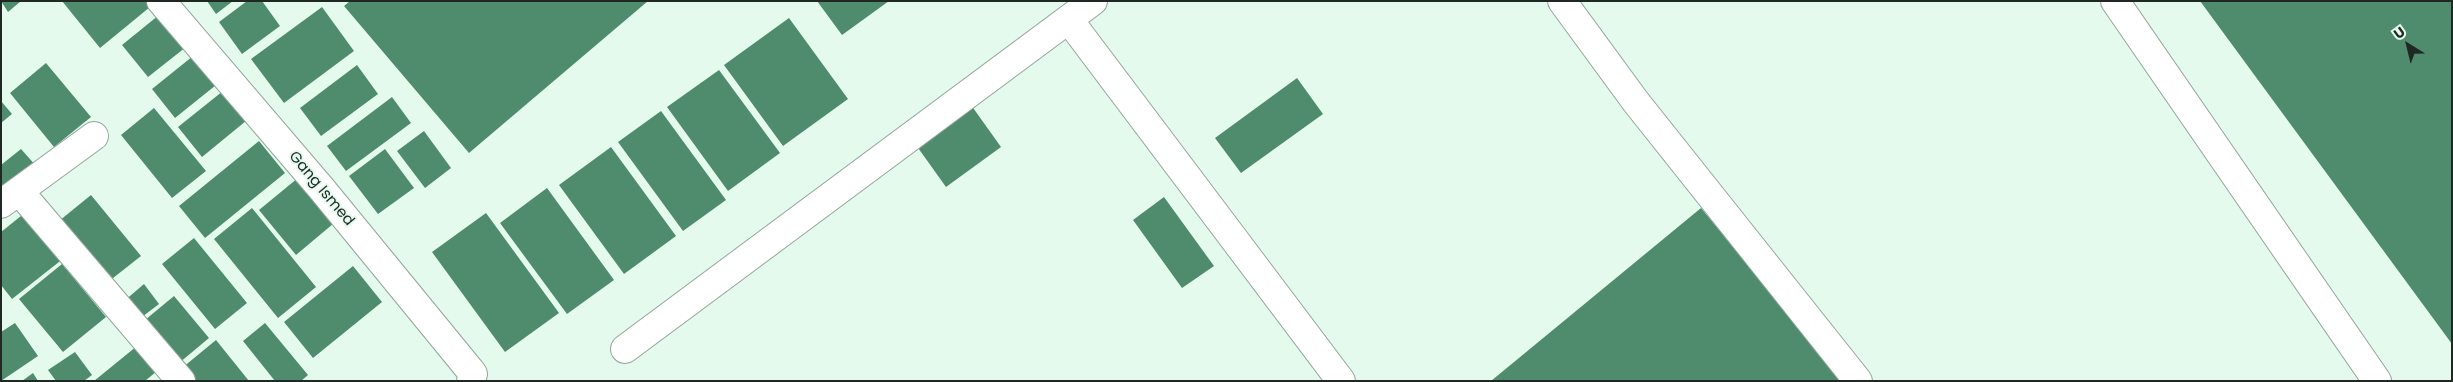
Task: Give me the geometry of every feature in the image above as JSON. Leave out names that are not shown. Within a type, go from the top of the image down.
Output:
[{"type":"street","name":"Gang Ismed","points":[[161,1],[321,188],[470,370],[471,381]]},
{"type":"street","points":[[625,349],[1093,1]]},
{"type":"street","points":[[1562,1],[1636,102],[1858,381]]},
{"type":"street","points":[[2115,1],[2377,381]]},
{"type":"street","points":[[1069,20],[1341,381]]},
{"type":"street","points":[[94,136],[10,198],[181,381]]},
{"type":"building","points":[[1,1],[21,1],[8,12]]},
{"type":"building","points":[[62,1],[146,1],[150,7],[100,48]]},
{"type":"building","points":[[207,1],[233,1],[216,14]]},
{"type":"building","points":[[247,1],[262,1],[280,26],[242,54],[219,22]]},
{"type":"building","points":[[350,1],[648,1],[469,153],[344,6]]},
{"type":"building","points":[[817,1],[889,1],[842,35]]},
{"type":"building","points":[[2200,1],[2452,1],[2452,344]]},
{"type":"building","points":[[322,7],[354,51],[284,103],[251,59]]},
{"type":"building","points":[[159,15],[186,47],[148,77],[122,45]]},
{"type":"building","points":[[789,18],[848,99],[783,146],[724,65]]},
{"type":"building","points":[[198,52],[221,81],[175,118],[152,89]]},
{"type":"building","points":[[46,63],[91,117],[54,147],[10,93]]},
{"type":"building","points":[[357,65],[378,94],[321,136],[300,108]]},
{"type":"building","points":[[719,70],[780,153],[728,191],[667,107]]},
{"type":"building","points":[[1297,78],[1323,114],[1241,173],[1215,138]]},
{"type":"building","points":[[228,87],[252,116],[202,157],[178,127]]},
{"type":"building","points":[[392,97],[411,123],[346,171],[327,146]]},
{"type":"building","points":[[1,101],[12,114],[1,123]]},
{"type":"building","points":[[971,105],[1001,147],[946,187],[916,145]]},
{"type":"building","points":[[154,108],[206,171],[172,198],[121,135]]},
{"type":"building","points":[[661,111],[726,200],[683,231],[618,142]]},
{"type":"building","points":[[424,131],[451,168],[425,188],[397,151]]},
{"type":"building","points":[[259,141],[285,173],[205,238],[179,206]]},
{"type":"building","points":[[611,147],[676,236],[624,274],[559,185]]},
{"type":"building","points":[[21,149],[37,167],[1,195],[1,165]]},
{"type":"building","points":[[385,149],[414,188],[378,214],[349,176]]},
{"type":"building","points":[[304,173],[340,218],[296,255],[259,210]]},
{"type":"building","points":[[547,188],[614,280],[567,314],[500,223]]},
{"type":"building","points":[[91,195],[141,256],[108,282],[59,221]]},
{"type":"building","points":[[1164,197],[1214,266],[1182,288],[1133,220]]},
{"type":"building","points":[[252,208],[316,287],[278,318],[214,239]]},
{"type":"building","points":[[1701,208],[1843,381],[1491,381]]},
{"type":"building","points":[[26,212],[64,258],[12,299],[1,285],[1,232]]},
{"type":"building","points":[[486,213],[559,313],[505,352],[432,252]]},
{"type":"building","points":[[194,238],[247,303],[215,329],[162,264]]},
{"type":"building","points":[[62,264],[106,317],[63,352],[19,299]]},
{"type":"building","points":[[353,266],[382,302],[313,358],[284,322]]},
{"type":"building","points":[[144,284],[159,304],[138,320],[123,302]]},
{"type":"building","points":[[174,296],[209,338],[179,363],[145,320]]},
{"type":"building","points":[[15,323],[38,356],[1,381],[1,332]]},
{"type":"building","points":[[265,323],[308,375],[301,381],[275,381],[243,341]]},
{"type":"building","points":[[216,340],[249,381],[193,381],[182,368]]},
{"type":"building","points":[[137,346],[157,371],[145,381],[94,381]]},
{"type":"building","points":[[75,352],[92,375],[84,381],[56,381],[48,370]]},
{"type":"building","points":[[33,373],[38,381],[22,381]]}]
